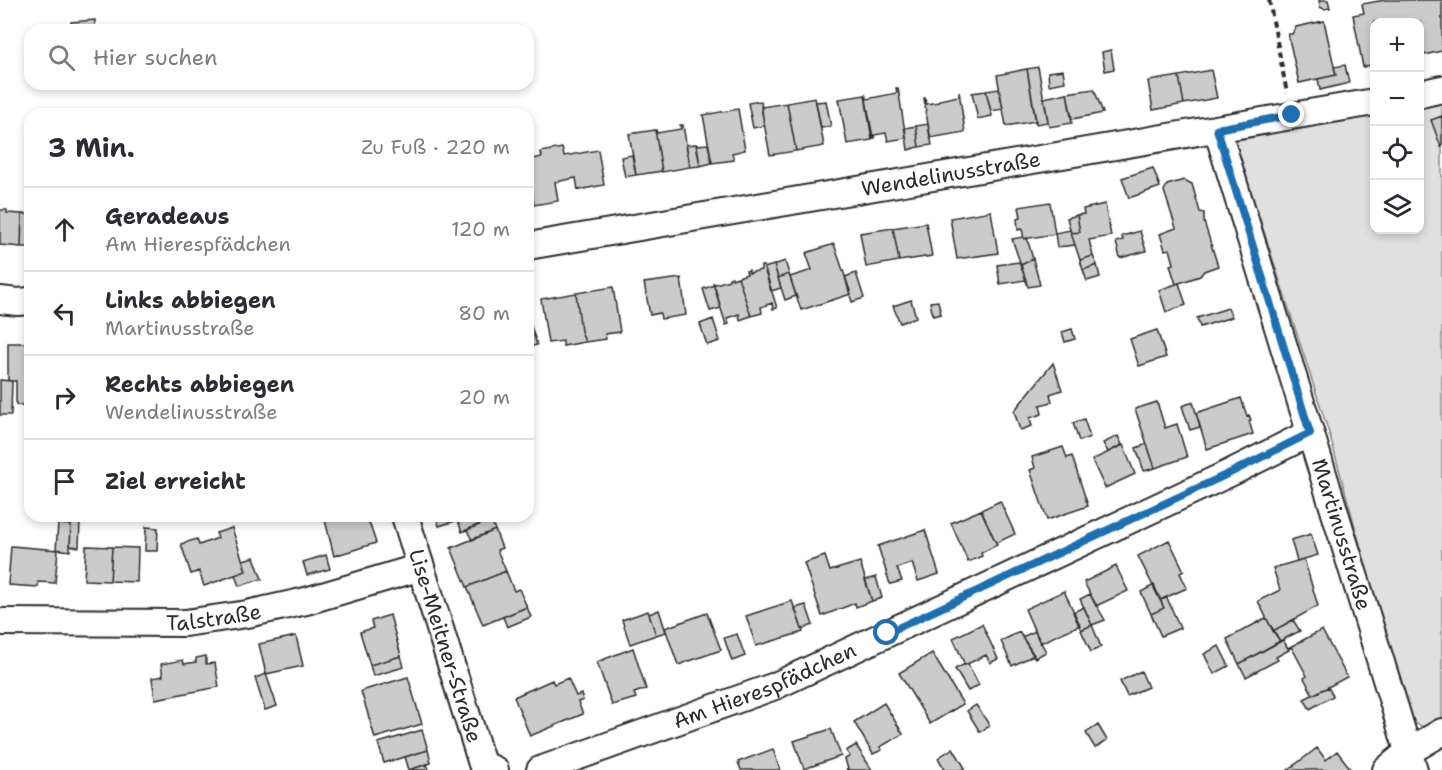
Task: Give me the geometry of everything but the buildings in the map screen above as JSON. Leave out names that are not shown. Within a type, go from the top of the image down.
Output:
[{"type":"street","points":[[1424,93],[1442,89]]},
{"type":"street","name":"Wendelinusstraße","points":[[534,245],[1370,103]]},
{"type":"street","name":"Martinusstraße","points":[[1217,129],[1411,761]]},
{"type":"street","points":[[0,300],[24,302]]},
{"type":"street","name":"Am Hierespfädchen","points":[[540,770],[774,686],[1232,472],[1310,433]]},
{"type":"street","name":"Lise-Meitner-Straße","points":[[407,522],[482,764],[495,770]]},
{"type":"street","name":"Talstraße","points":[[0,622],[185,623],[247,614],[306,601],[421,567]]},
{"type":"street","points":[[1386,770],[1411,761],[1442,732]]},
{"type":"path","points":[[1269,0],[1292,115]]},
{"type":"shaded area","points":[[1442,97],[1442,721],[1428,729],[1409,721],[1329,433],[1232,133],[1370,110],[1370,234],[1424,234],[1424,100]]},
{"type":"route","points":[[887,633],[1232,472],[1310,433],[1217,129],[1292,115]]}]
